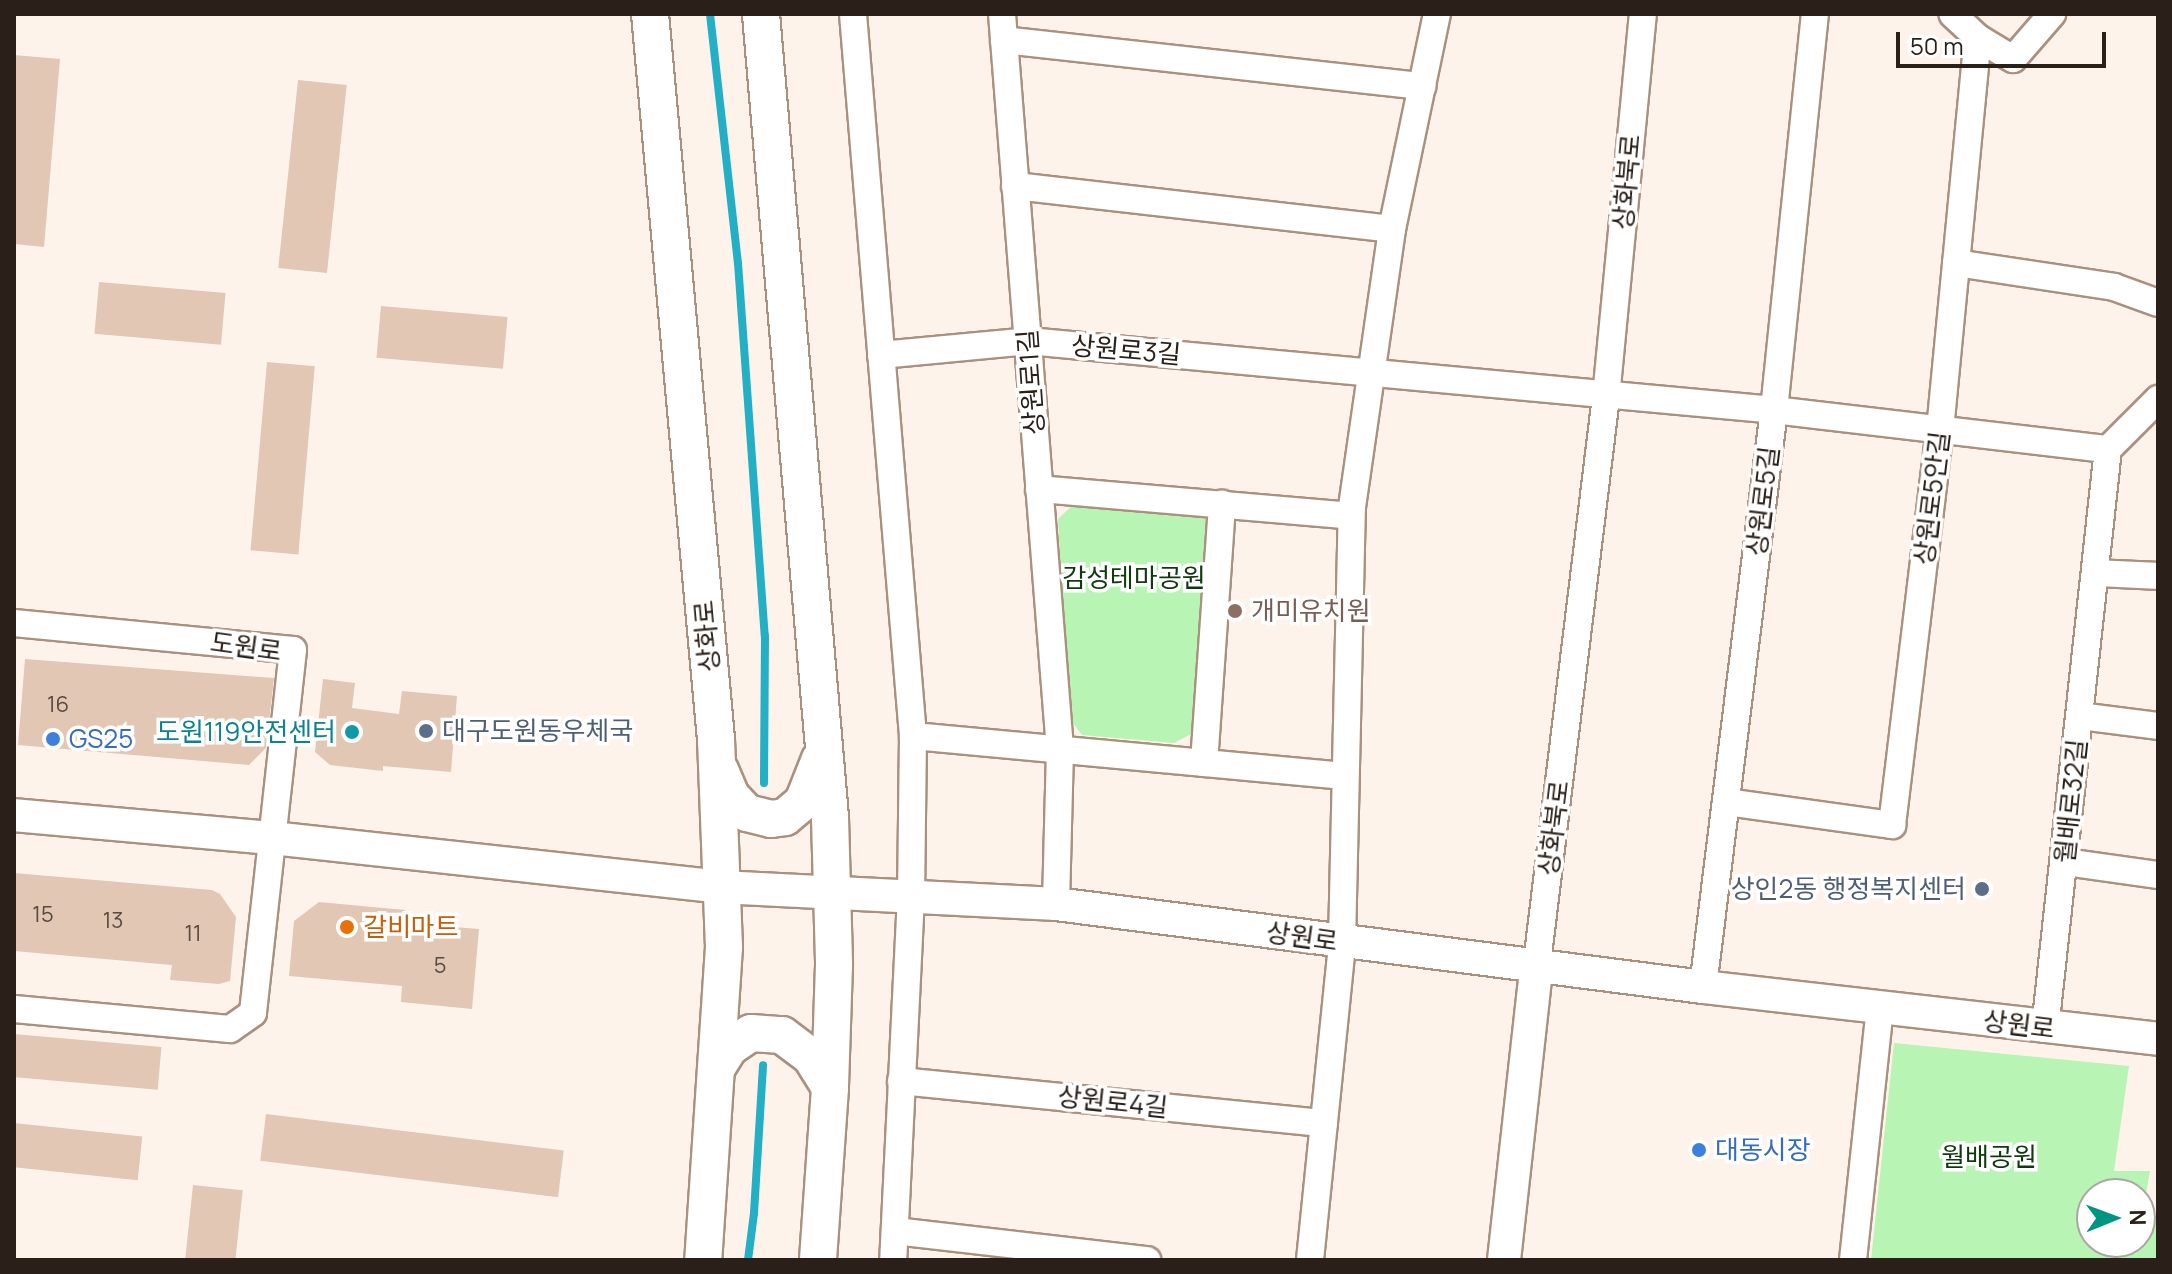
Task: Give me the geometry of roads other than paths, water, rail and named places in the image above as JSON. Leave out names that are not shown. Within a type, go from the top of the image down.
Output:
[{"type":"main road","name":"상화로","points":[[650,14],[717,761],[724,947],[703,1260]]},
{"type":"main road","points":[[761,14],[824,747],[832,890],[830,1088],[818,1260]]},
{"type":"main road","points":[[717,761],[731,796],[747,813],[771,819],[785,817],[803,802],[813,784],[824,747]]},
{"type":"main road","points":[[716,1069],[730,1047],[751,1033],[782,1035],[811,1057],[830,1088]]},
{"type":"street","points":[[853,14],[913,736],[911,896],[893,1260]]},
{"type":"street","points":[[1310,1260],[1342,943],[1351,516],[1392,229],[1437,14]]},
{"type":"street","name":"상화북로","points":[[1504,1260],[1606,397],[1643,14]]},
{"type":"street","name":"상원로5길","points":[[1703,987],[1774,410],[1815,14]]},
{"type":"street","points":[[1952,14],[1978,38],[2013,59],[2052,14]]},
{"type":"street","points":[[1003,27],[1422,86]]},
{"type":"street","name":"상원로1길","points":[[1003,27],[1060,750],[1056,904]]},
{"type":"street","name":"상원로5안길","points":[[1726,802],[1892,825],[1940,430],[1978,38]]},
{"type":"street","points":[[1015,186],[1392,229]]},
{"type":"street","points":[[1956,263],[2114,287],[2158,303]]},
{"type":"street","name":"상원로3길","points":[[881,355],[1028,341],[1371,371]]},
{"type":"street","points":[[1371,371],[1606,397],[1774,410],[2108,449],[2158,399]]},
{"type":"street","name":"월배로32길","points":[[2045,1029],[2108,449]]},
{"type":"street","points":[[1039,489],[1351,516]]},
{"type":"street","points":[[1204,763],[1222,504]]},
{"type":"street","points":[[2095,573],[2158,576]]},
{"type":"street","name":"도원로","points":[[14,623],[293,650],[253,1013],[230,1029],[14,1009]]},
{"type":"street","points":[[2080,716],[2158,726]]},
{"type":"street","points":[[913,736],[1345,776]]},
{"type":"street","points":[[14,815],[272,838],[721,887]]},
{"type":"street","points":[[2065,862],[2158,875]]},
{"type":"street","name":"상원로","points":[[721,887],[832,890],[1056,904],[1342,943],[1537,963],[1703,987],[2045,1029],[2158,1039]]},
{"type":"street","points":[[1853,1260],[1880,1008]]},
{"type":"street","name":"상원로4길","points":[[901,1081],[1324,1123]]},
{"type":"street","points":[[895,1231],[1147,1260]]},
{"type":"waterway","points":[[710,14],[738,263],[765,636],[764,783]]},
{"type":"waterway","points":[[748,1260],[763,1065]]},
{"type":"place","name":"개미유치원","points":[[1235,611]]},
{"type":"place","name":"대구도원동우체국","points":[[426,731]]},
{"type":"place","name":"도원119안전센터","points":[[352,732]]},
{"type":"place","name":"GS25","points":[[53,739]]},
{"type":"place","name":"상인2동 행정복지센터","points":[[1982,889]]},
{"type":"place","name":"갈비마트","points":[[347,927]]},
{"type":"place","name":"대동시장","points":[[1699,1150]]},
{"type":"park label","name":"감성테마공원","points":[[1134,578]]},
{"type":"park label","name":"월배공원","points":[[1989,1157]]}]
